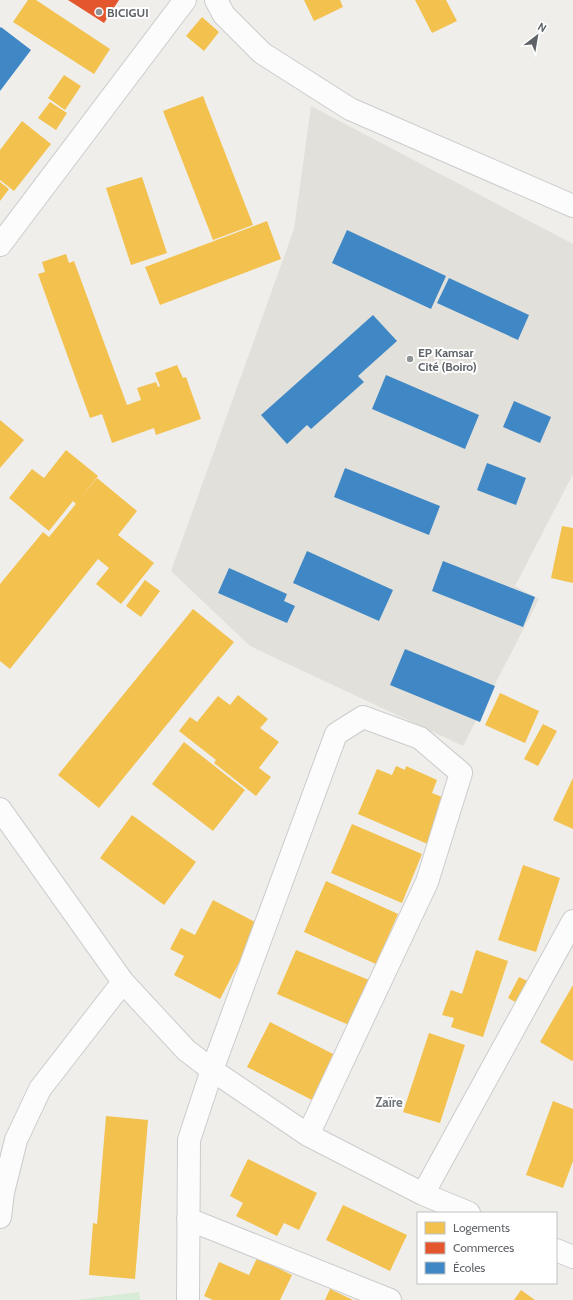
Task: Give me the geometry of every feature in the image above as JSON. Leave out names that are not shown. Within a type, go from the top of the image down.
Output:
[{"type":"street","points":[[0,245],[185,0]]},
{"type":"street","points":[[216,0],[224,15],[262,52],[350,109],[573,206]]},
{"type":"street","points":[[188,1300],[189,1140],[212,1070],[336,734],[363,717],[420,738],[461,772],[427,882],[308,1135]]},
{"type":"street","points":[[0,809],[123,982],[186,1050],[212,1070],[308,1135],[423,1194],[467,1212]]},
{"type":"street","points":[[423,1194],[573,921]]},
{"type":"street","points":[[0,1217],[3,1192],[16,1140],[40,1089],[123,982]]},
{"type":"street","points":[[188,1219],[390,1300]]},
{"type":"street","points":[[557,1250],[573,1257]]},
{"type":"shaded area","name":"EP Kamsar Cité (Boiro)","points":[[311,106],[573,244],[573,474],[515,586],[539,599],[463,746],[250,646],[171,571],[294,229]]},
{"type":"green space","points":[[139,1292],[140,1300],[76,1300]]},
{"type":"building: Logements","points":[[28,0],[36,0],[110,49],[94,74],[13,22]]},
{"type":"building: Logements","points":[[304,0],[340,0],[343,7],[314,21]]},
{"type":"building: Logements","points":[[415,0],[446,0],[457,21],[432,33]]},
{"type":"building: Logements","points":[[202,17],[219,32],[204,51],[186,36]]},
{"type":"building: Logements","points":[[64,75],[81,86],[65,110],[48,98]]},
{"type":"building: Logements","points":[[203,96],[253,225],[213,240],[163,111]]},
{"type":"building: Logements","points":[[50,102],[67,113],[56,130],[38,118]]},
{"type":"building: Logements","points":[[22,121],[51,144],[14,191],[0,180],[0,150]]},
{"type":"building: Logements","points":[[142,177],[167,253],[131,265],[106,188]]},
{"type":"building: Logements","points":[[0,182],[9,189],[0,201]]},
{"type":"building: Logements","points":[[267,221],[281,259],[160,305],[145,267]]},
{"type":"building: Logements","points":[[66,254],[69,263],[74,261],[127,405],[141,400],[137,388],[156,382],[158,387],[160,386],[155,373],[177,365],[183,378],[186,377],[201,419],[156,435],[154,428],[112,443],[102,414],[90,418],[38,274],[45,272],[42,262]]},
{"type":"building: Logements","points":[[0,420],[24,440],[0,468]]},
{"type":"building: Logements","points":[[66,450],[98,476],[76,504],[73,501],[49,531],[9,498],[32,469],[44,478]]},
{"type":"building: Logements","points":[[97,478],[137,511],[118,535],[154,563],[121,604],[96,584],[109,568],[98,559],[10,669],[0,661],[0,584],[43,532],[49,537]]},
{"type":"building: Logements","points":[[562,526],[573,528],[573,583],[551,578]]},
{"type":"building: Logements","points":[[145,580],[160,591],[141,617],[126,606]]},
{"type":"building: Logements","points":[[193,609],[234,642],[99,808],[58,775]]},
{"type":"building: Logements","points":[[500,693],[539,711],[525,743],[485,725]]},
{"type":"building: Logements","points":[[238,695],[268,719],[260,728],[279,742],[259,768],[271,777],[256,796],[214,763],[216,760],[179,731],[190,717],[197,722],[218,696],[230,705]]},
{"type":"building: Logements","points":[[543,724],[557,731],[538,766],[524,759]]},
{"type":"building: Logements","points":[[184,742],[245,790],[213,831],[152,784]]},
{"type":"building: Logements","points":[[396,766],[405,770],[406,766],[437,780],[432,793],[450,800],[430,845],[358,814],[377,769],[392,775]]},
{"type":"building: Logements","points":[[573,778],[573,829],[553,820]]},
{"type":"building: Logements","points":[[132,815],[196,862],[164,905],[100,858]]},
{"type":"building: Logements","points":[[352,824],[422,854],[402,903],[331,873]]},
{"type":"building: Logements","points":[[523,865],[560,878],[536,952],[498,940]]},
{"type":"building: Logements","points":[[326,881],[398,914],[376,964],[304,932]]},
{"type":"building: Logements","points":[[213,900],[259,924],[220,999],[174,975],[184,956],[170,949],[181,928],[195,935]]},
{"type":"building: Logements","points":[[296,950],[369,980],[349,1025],[277,994]]},
{"type":"building: Logements","points":[[476,950],[508,961],[483,1037],[451,1027],[454,1018],[442,1015],[451,990],[462,994]]},
{"type":"building: Logements","points":[[519,977],[530,982],[519,1004],[508,998]]},
{"type":"building: Logements","points":[[573,985],[573,1060],[572,1061],[540,1042]]},
{"type":"building: Logements","points":[[270,1022],[339,1057],[316,1102],[247,1067]]},
{"type":"building: Logements","points":[[429,1033],[465,1045],[440,1123],[403,1112]]},
{"type":"building: Logements","points":[[553,1101],[573,1109],[573,1161],[563,1188],[526,1175]]},
{"type":"building: Logements","points":[[106,1116],[148,1120],[135,1279],[89,1275],[93,1223],[97,1224]]},
{"type":"building: Logements","points":[[248,1159],[317,1193],[299,1230],[284,1223],[277,1236],[236,1216],[243,1203],[230,1196]]},
{"type":"building: Logements","points":[[343,1205],[407,1235],[390,1271],[326,1240]]},
{"type":"building: Logements","points":[[257,1258],[292,1275],[280,1300],[213,1300],[204,1296],[219,1262],[249,1275]]},
{"type":"building: Logements","points":[[330,1289],[353,1300],[325,1300]]},
{"type":"building: Logements","points":[[521,1290],[535,1300],[514,1300]]},
{"type":"building: Commerces","name":"BICIGUI","points":[[68,0],[119,0],[104,23]]},
{"type":"building: Écoles","points":[[1,27],[31,50],[0,91],[0,28]]},
{"type":"building: Écoles","points":[[347,230],[446,276],[431,309],[332,263]]},
{"type":"building: Écoles","points":[[449,278],[529,315],[518,340],[437,303]]},
{"type":"building: Écoles","points":[[373,315],[397,341],[358,376],[364,382],[311,429],[307,425],[287,444],[261,415]]},
{"type":"building: Écoles","points":[[386,375],[479,415],[465,449],[372,409]]},
{"type":"building: Écoles","points":[[514,401],[551,417],[540,443],[503,427]]},
{"type":"building: Écoles","points":[[487,463],[526,478],[516,505],[477,490]]},
{"type":"building: Écoles","points":[[345,468],[440,506],[429,535],[334,497]]},
{"type":"building: Écoles","points":[[307,551],[393,590],[379,621],[293,583]]},
{"type":"building: Écoles","points":[[443,561],[535,597],[523,627],[432,591]]},
{"type":"building: Écoles","points":[[229,568],[287,594],[284,601],[295,606],[287,623],[218,593]]},
{"type":"building: Écoles","points":[[405,649],[495,686],[480,722],[390,685]]},
{"type":"place","name":"BICIGUI","points":[[99,12]]},
{"type":"place","name":"EP Kamsar Cité (Boiro)","points":[[410,359]]},
{"type":"district","name":"Zaïre","points":[[389,1102]]}]
